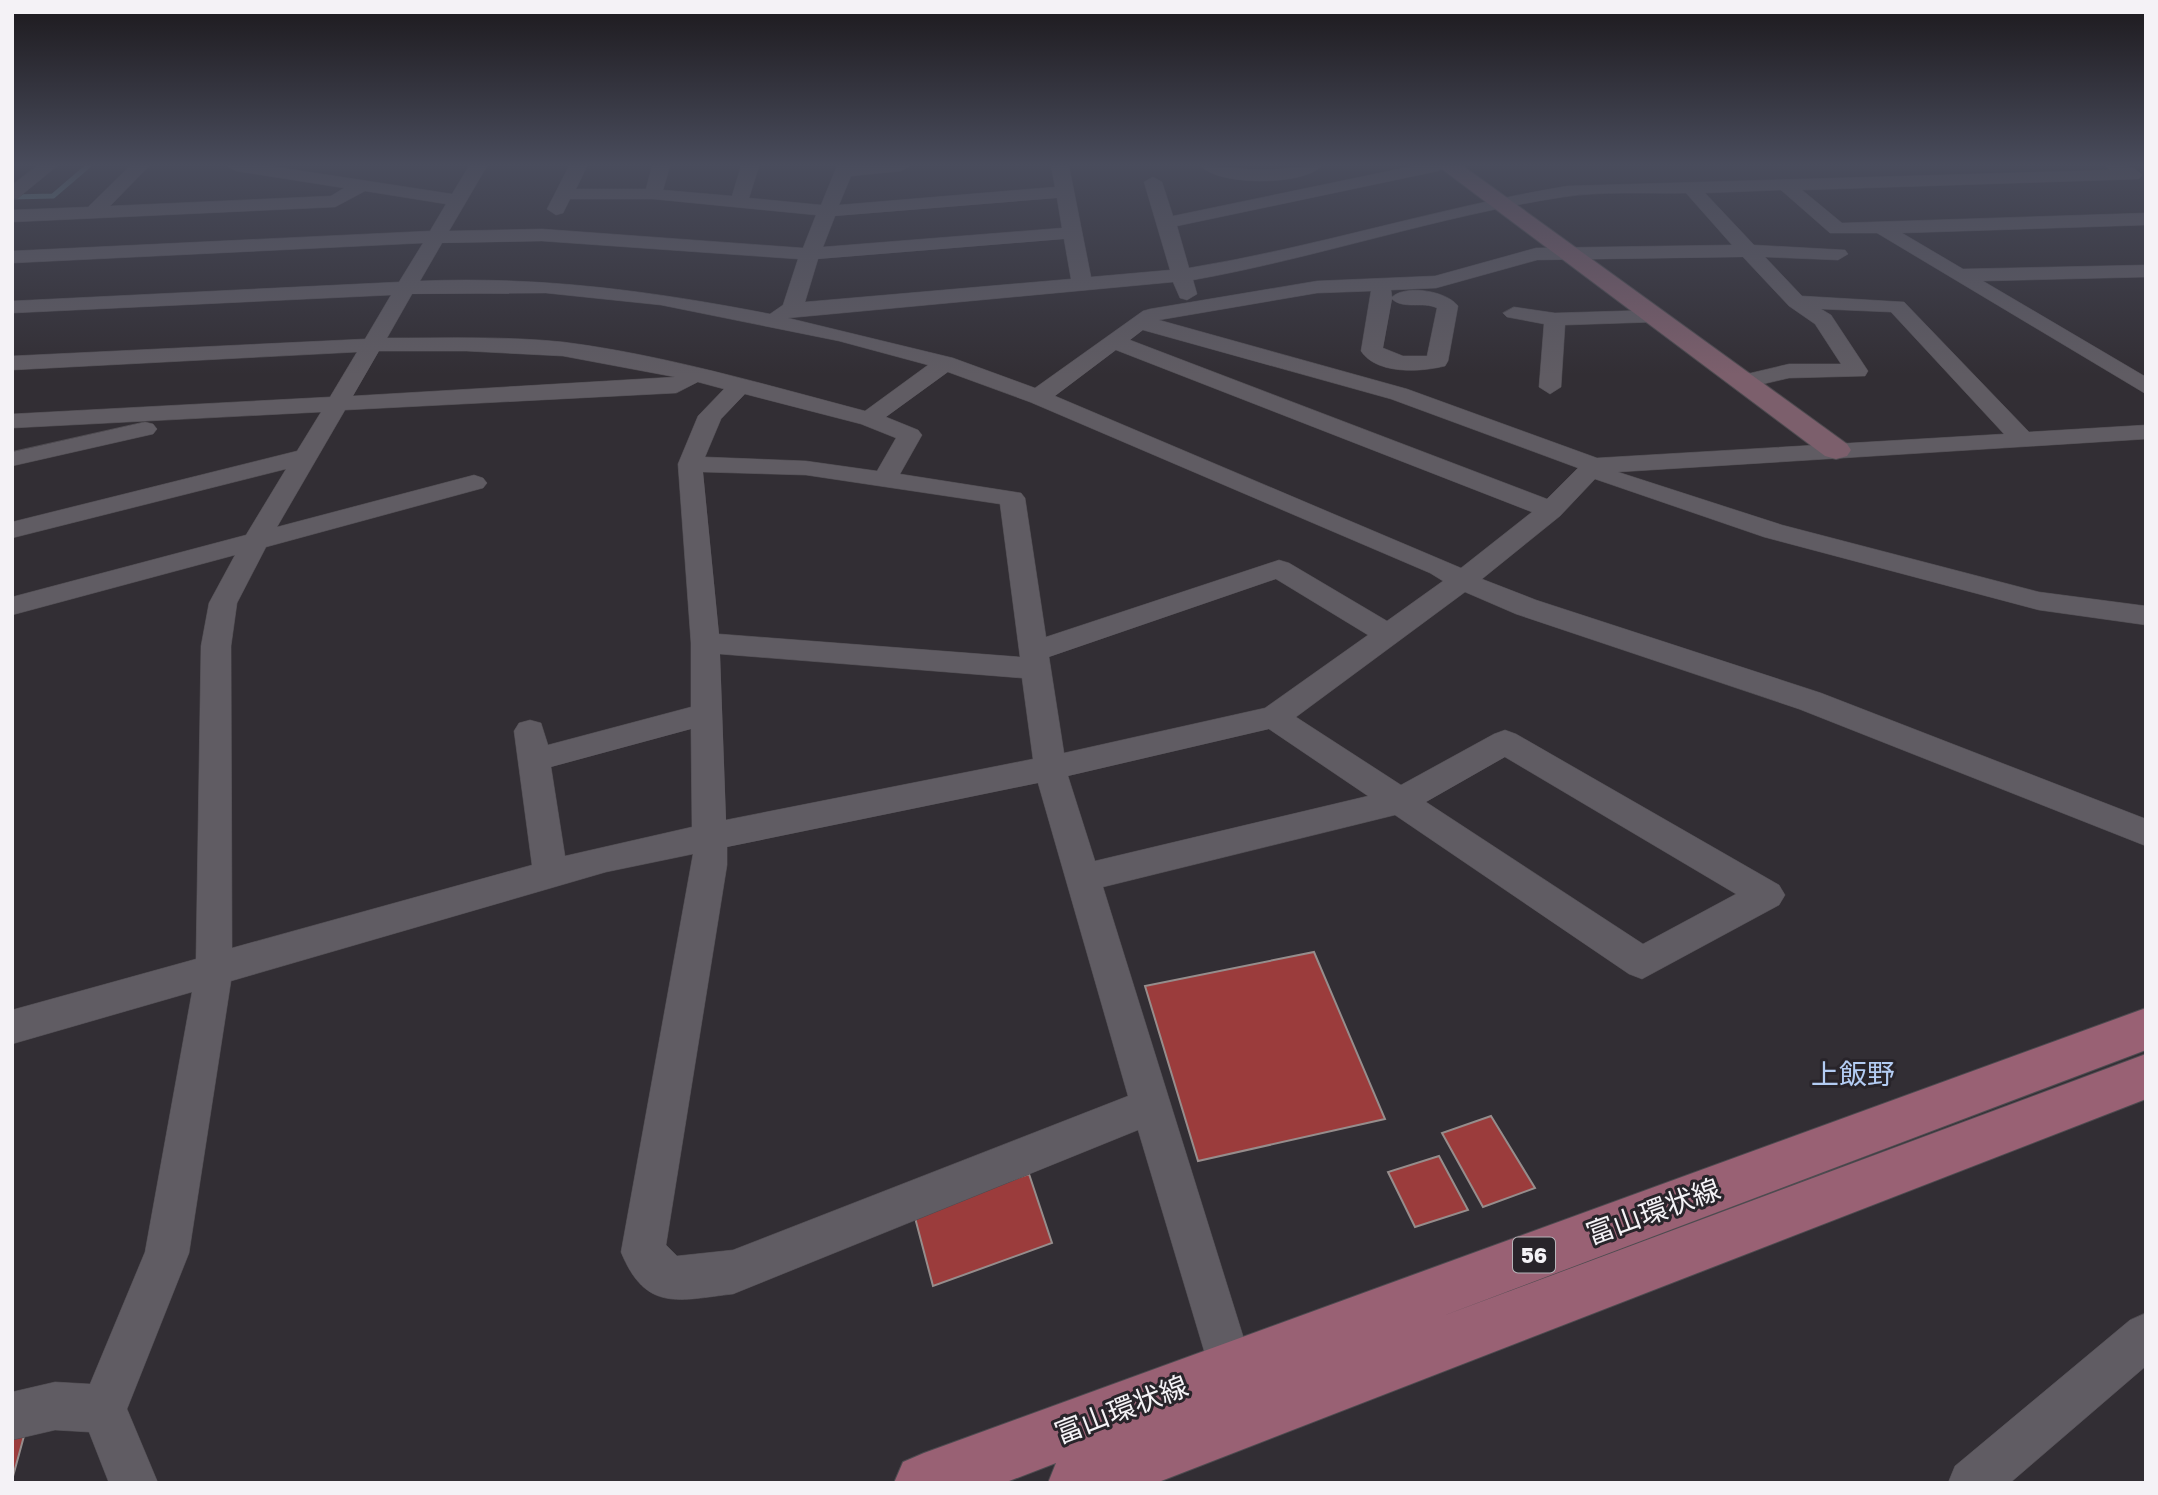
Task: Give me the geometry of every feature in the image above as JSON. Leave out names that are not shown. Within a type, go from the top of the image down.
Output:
[{"type":"main road","name":"富山環状線","points":[[924,1483],[2146,1029]]},
{"type":"main road","name":"富山環状線","points":[[1078,1483],[2146,1076]]},
{"type":"street","points":[[12,257],[501,236]]},
{"type":"street","points":[[553,236],[810,254],[1038,236]]},
{"type":"street","points":[[792,309],[818,236]]},
{"type":"street","points":[[1073,236],[1082,285]]},
{"type":"street","points":[[1170,236],[1184,275],[1190,309]]},
{"type":"street","points":[[765,319],[792,309],[1184,275],[1249,264],[1365,236]]},
{"type":"street","points":[[1545,236],[1836,450]]},
{"type":"street","points":[[1734,236],[1796,302],[1823,320],[1857,370],[1789,371],[1742,382]]},
{"type":"street","points":[[1895,236],[2146,387]]},
{"type":"street","points":[[134,1483],[103,1409],[167,1253],[214,971],[216,646],[223,603],[256,541],[340,404],[434,237]]},
{"type":"street","points":[[1038,397],[1150,315],[1317,287],[1381,292],[1436,282],[1536,254],[1748,251],[1838,254]]},
{"type":"street","points":[[1963,275],[2146,271]]},
{"type":"street","points":[[2114,272],[2146,289]]},
{"type":"street","points":[[12,307],[407,288],[546,287],[661,299],[841,334],[945,363],[1038,397],[1440,567],[1462,581],[1526,607],[1810,701],[2146,833]]},
{"type":"street","points":[[1796,302],[1897,306],[2024,441]]},
{"type":"street","points":[[1514,313],[1555,319],[1654,316]]},
{"type":"street","points":[[1550,387],[1555,319]]},
{"type":"street","points":[[1141,323],[1183,332],[1399,394],[1594,466],[1609,477],[1773,531],[2039,601],[2146,616]]},
{"type":"street","points":[[1115,342],[1550,510]]},
{"type":"street","points":[[12,363],[374,345],[466,344],[563,349],[695,374],[803,400],[869,419],[911,435],[884,480]]},
{"type":"street","points":[[2108,364],[2146,362]]},
{"type":"street","points":[[869,419],[945,363]]},
{"type":"street","points":[[12,422],[676,386],[695,374]]},
{"type":"street","points":[[740,386],[710,416],[690,464],[705,643],[712,837],[710,865],[643,1252],[668,1279],[733,1272],[1151,1105]]},
{"type":"street","points":[[12,460],[228,410]]},
{"type":"street","points":[[12,1027],[606,858],[1051,768],[1274,717],[1462,581],[1550,510],[1594,466],[2146,432]]},
{"type":"street","points":[[12,530],[307,456]]},
{"type":"street","points":[[690,464],[806,468],[1012,498],[1051,768],[1230,1368]]},
{"type":"street","points":[[12,606],[474,483]]},
{"type":"street","points":[[705,643],[1035,660],[1279,569],[1388,634]]},
{"type":"street","points":[[550,874],[532,745],[707,714]]},
{"type":"street","points":[[1083,878],[1400,801],[1505,741],[1767,895],[1642,963],[1400,801],[1274,717]]},
{"type":"street","points":[[1972,1483],[2146,1336]]},
{"type":"street","points":[[12,1416],[55,1406],[103,1409]]},
{"type":"building","points":[[1314,952],[1385,1119],[1198,1161],[1145,986]]},
{"type":"building","points":[[1491,1116],[1535,1188],[1483,1207],[1442,1133]]},
{"type":"building","points":[[1439,1156],[1468,1210],[1415,1227],[1388,1172]]},
{"type":"building","points":[[1029,1174],[1052,1243],[933,1286],[914,1214]]},
{"type":"building","points":[[27,1425],[12,1480],[12,1429]]},
{"type":"district","name":"上飯野","points":[[1853,1073]]}]
